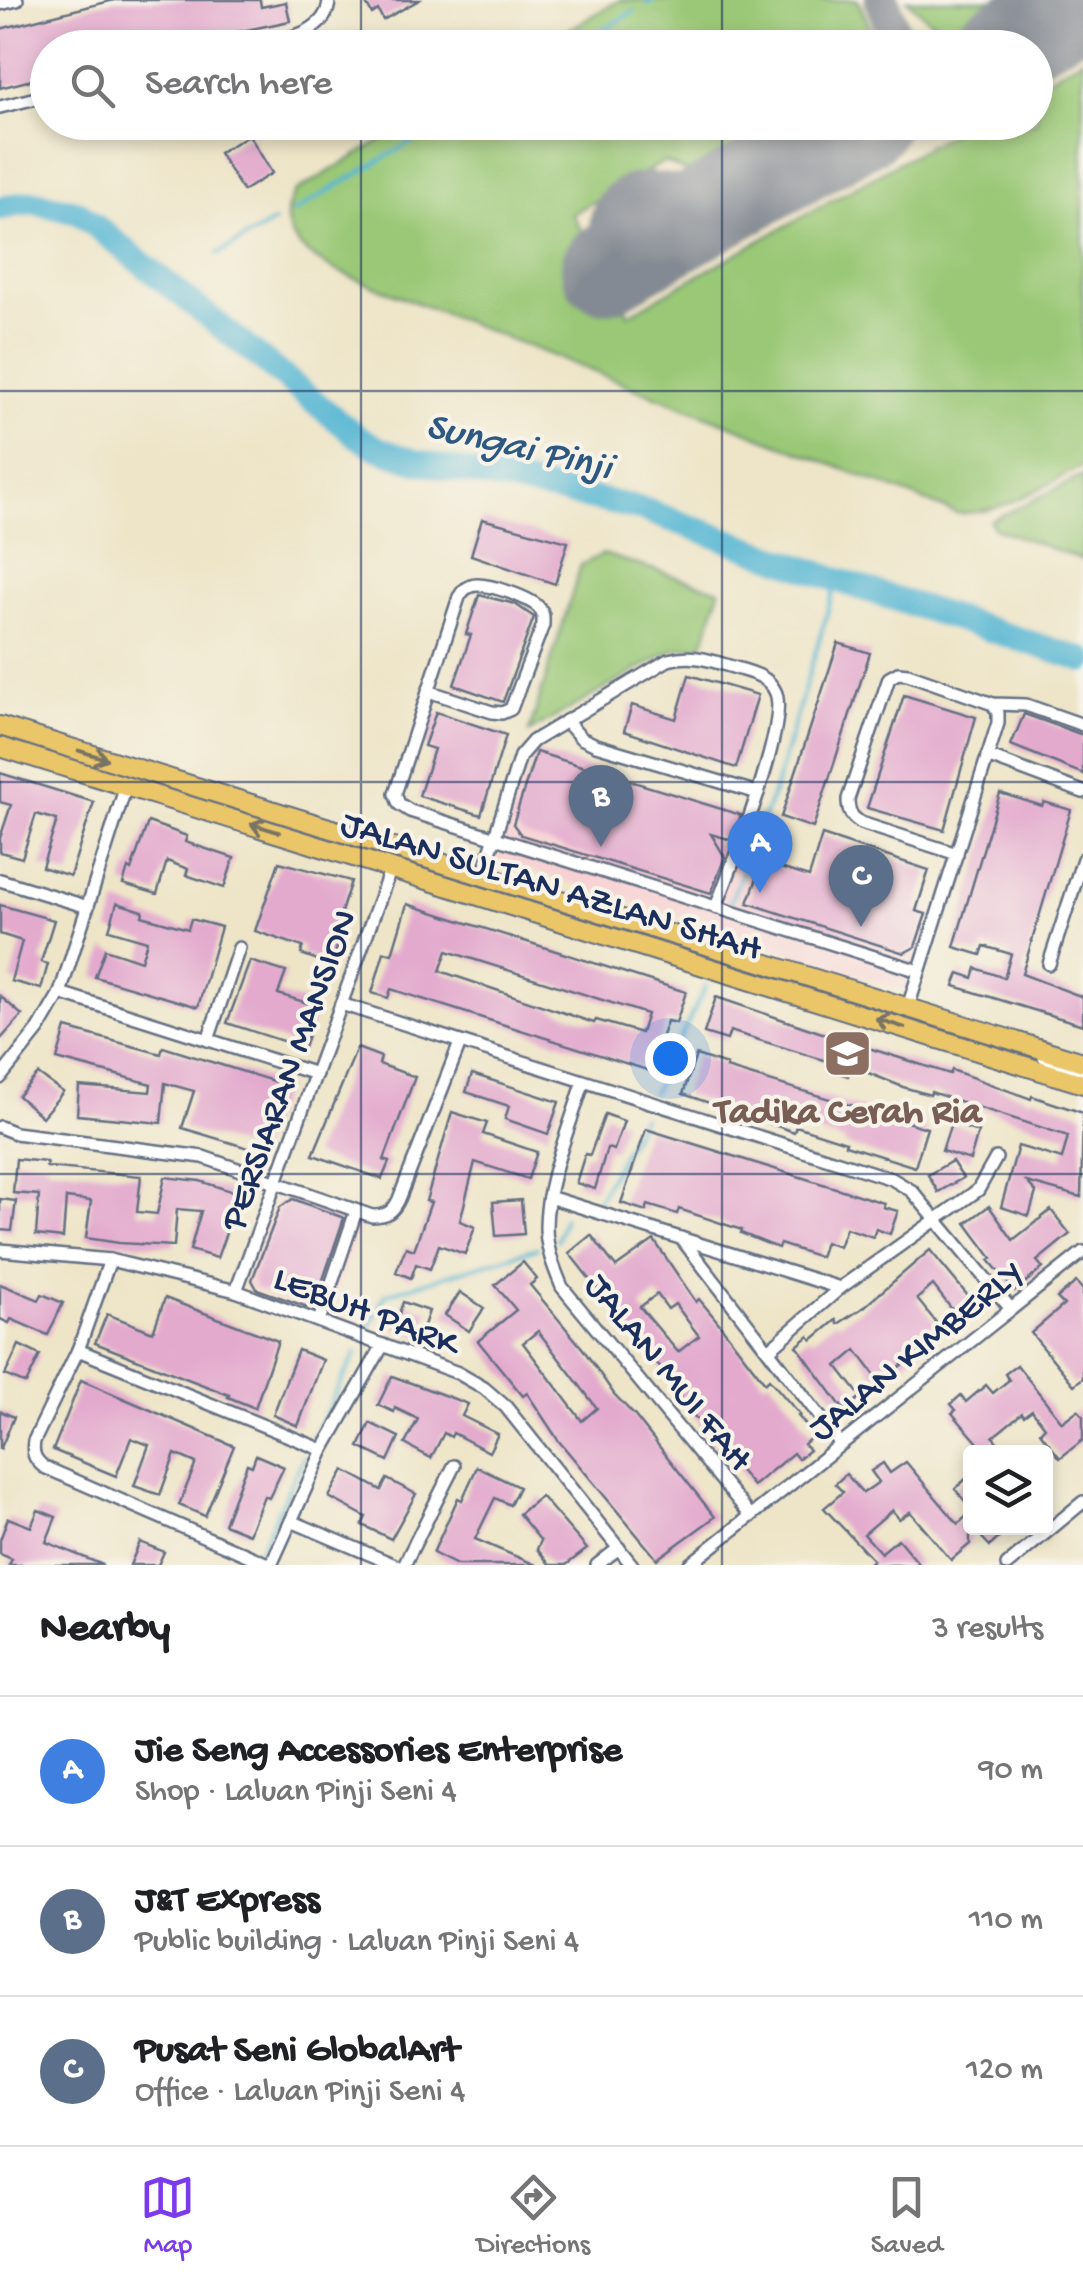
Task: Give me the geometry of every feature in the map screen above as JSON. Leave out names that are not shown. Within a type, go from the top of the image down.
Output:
[{"type":"main road","name":"JALAN SULTAN AZLAN SHAH","points":[[0,726],[1083,1062]]},
{"type":"main road","name":"JALAN SULTAN AZLAN SHAH","points":[[0,747],[1083,1084]]},
{"type":"main road","points":[[483,876],[496,889],[553,906],[646,946]]},
{"type":"street","points":[[0,4],[17,0]]},
{"type":"street","points":[[309,30],[322,22],[330,0]]},
{"type":"street","points":[[0,107],[30,100]]},
{"type":"street","points":[[428,691],[492,712],[502,713],[511,708],[542,625],[543,615],[538,606],[484,585],[474,584],[465,589],[428,691],[398,782],[395,794],[399,804],[410,811],[920,971]]},
{"type":"street","points":[[483,876],[520,756],[533,740],[668,660],[685,656],[704,658],[756,674],[769,682],[780,705],[758,793],[716,906]]},
{"type":"street","points":[[957,854],[861,823],[852,818],[848,809],[848,798],[889,678],[898,674],[927,680],[994,704],[1026,705],[1083,726]]},
{"type":"street","points":[[908,1007],[998,723],[994,704]]},
{"type":"street","points":[[566,721],[581,738],[596,745],[758,793]]},
{"type":"street","points":[[987,756],[1083,792]]},
{"type":"street","points":[[0,1078],[39,1029],[60,993],[126,786]]},
{"type":"street","points":[[1049,964],[1083,858]]},
{"type":"street","name":"PERSIARAN MANSION","points":[[236,1290],[392,868]]},
{"type":"street","points":[[0,880],[88,907]]},
{"type":"street","points":[[208,1040],[239,948]]},
{"type":"street","points":[[60,993],[316,1074]]},
{"type":"street","points":[[341,1004],[892,1179],[912,1191],[1011,1309]]},
{"type":"street","points":[[1004,1037],[1083,1072]]},
{"type":"street","points":[[0,1128],[203,1157],[356,1211],[385,1216],[394,1210],[460,1043]]},
{"type":"street","name":"JALAN MUI FAH","points":[[583,1083],[549,1197],[546,1229],[550,1257],[562,1287],[751,1516]]},
{"type":"street","points":[[768,1350],[840,1288],[978,1190],[996,1158]]},
{"type":"street","points":[[549,1197],[840,1288]]},
{"type":"street","points":[[319,1321],[356,1211]]},
{"type":"street","points":[[681,1238],[842,1444]]},
{"type":"street","name":"LEBUH PARK","points":[[0,1250],[110,1260],[236,1290],[458,1373],[506,1407],[632,1565]]},
{"type":"street","name":"JALAN KIMBERLY","points":[[690,1565],[1083,1252]]},
{"type":"street","points":[[110,1260],[78,1350],[34,1440],[32,1451],[36,1461],[44,1468],[271,1565],[323,1450],[382,1345]]},
{"type":"street","points":[[78,1350],[323,1450]]},
{"type":"street","points":[[404,1565],[454,1466]]},
{"type":"street","points":[[1008,1565],[1083,1502]]},
{"type":"street","points":[[291,1520],[395,1565]]},
{"type":"street","points":[[597,1565],[618,1548]]},
{"type":"shaded area","points":[[519,783],[938,914],[913,993],[496,859]]},
{"type":"shaded area","points":[[279,1191],[362,1221],[327,1317],[244,1287]]},
{"type":"green space","points":[[620,0],[858,0],[871,30],[568,30]]},
{"type":"green space","points":[[907,0],[1000,0],[950,29],[929,20]]},
{"type":"green space","points":[[1083,58],[1083,466],[989,510],[956,513],[361,281],[331,268],[303,249],[288,224],[288,209],[295,192],[382,140],[752,140],[690,173],[664,162],[572,214],[629,314],[939,140],[1053,140],[1053,75]]},
{"type":"green space","points":[[1083,476],[1083,560],[994,528],[990,521]]},
{"type":"green space","points":[[603,554],[720,590],[703,645],[673,650],[529,732],[581,565]]},
{"type":"building","points":[[114,0],[260,0],[261,7],[286,2],[290,21],[247,30],[30,30],[30,80],[0,88],[0,29]]},
{"type":"building","points":[[364,0],[419,0],[383,20],[378,10],[372,14]]},
{"type":"building","points":[[241,140],[252,140],[272,173],[243,191],[219,153]]},
{"type":"building","points":[[482,519],[568,542],[555,584],[471,555]]},
{"type":"building","points":[[479,595],[515,604],[534,617],[503,702],[454,685]]},
{"type":"building","points":[[838,643],[870,653],[813,828],[781,817]]},
{"type":"building","points":[[689,675],[758,695],[736,768],[624,731],[632,705],[676,719]]},
{"type":"building","points":[[904,695],[976,717],[944,830],[867,808]]},
{"type":"building","points":[[436,712],[506,735],[481,815],[419,796],[434,749],[424,746]]},
{"type":"building","points":[[1024,714],[1083,735],[1083,774],[1011,745]]},
{"type":"building","points":[[536,752],[741,815],[732,840],[711,834],[725,857],[711,893],[521,835],[513,824]]},
{"type":"building","points":[[0,773],[94,802],[70,876],[42,867],[57,820],[36,814],[22,858],[0,852],[0,838],[11,805],[0,802]]},
{"type":"building","points":[[1000,793],[1071,810],[1022,974],[1083,997],[1083,1025],[954,986],[959,973],[973,978],[976,968],[1004,978],[1011,954],[984,946],[981,955],[954,947]]},
{"type":"building","points":[[148,822],[187,836],[185,842],[234,858],[224,888],[186,875],[188,869],[167,861],[157,894],[123,884]]},
{"type":"building","points":[[822,835],[929,870],[916,911],[926,914],[915,947],[904,953],[748,903],[760,870],[771,865],[809,877]]},
{"type":"building","points":[[279,862],[351,881],[335,931],[342,933],[331,965],[301,954],[303,947],[255,931]]},
{"type":"building","points":[[117,903],[143,911],[142,916],[188,929],[191,919],[221,927],[198,1007],[95,977],[105,949],[141,961],[147,941],[109,930]]},
{"type":"building","points":[[407,904],[686,992],[676,1023],[667,1021],[650,1071],[391,989],[388,998],[372,993],[384,952],[392,954]],"holes":[[[447,951],[647,1014],[641,1033],[596,1020],[594,1023],[440,971]]]},
{"type":"building","points":[[0,905],[54,920],[41,962],[48,964],[41,989],[11,981],[22,941],[0,934]]},
{"type":"building","points":[[250,961],[286,972],[278,994],[317,1006],[304,1048],[227,1023]]},
{"type":"building","points":[[0,996],[22,1015],[0,1040]]},
{"type":"building","points":[[716,997],[1083,1113],[1081,1197],[1027,1182],[1036,1192],[1029,1216],[1001,1207],[1018,1146],[1062,1159],[1068,1136],[931,1092],[930,1095],[903,1087],[851,1066],[848,1076],[835,1072],[837,1064],[730,1031],[727,1040],[704,1033]]},
{"type":"building","points":[[66,1028],[161,1054],[163,1047],[286,1085],[258,1151],[182,1128],[194,1091],[165,1083],[161,1123],[77,1115],[79,1086],[150,1092],[151,1084],[57,1059]]},
{"type":"building","points":[[357,1048],[381,1057],[379,1064],[415,1077],[384,1160],[389,1162],[382,1179],[313,1155]]},
{"type":"building","points":[[696,1055],[727,1065],[726,1068],[927,1128],[915,1167],[796,1126],[794,1132],[683,1094]]},
{"type":"building","points":[[38,1074],[63,1092],[42,1117],[18,1096]]},
{"type":"building","points":[[472,1074],[559,1102],[548,1134],[505,1119],[509,1106],[466,1092]]},
{"type":"building","points":[[452,1112],[487,1123],[483,1134],[537,1152],[528,1179],[475,1162],[460,1221],[475,1227],[465,1254],[439,1245],[430,1269],[416,1264],[411,1278],[396,1272],[406,1247],[414,1250],[431,1202],[426,1201]]},
{"type":"building","points":[[605,1114],[624,1121],[614,1150],[607,1148],[595,1189],[576,1183]]},
{"type":"building","points":[[951,1123],[978,1132],[970,1160],[942,1151]]},
{"type":"building","points":[[646,1129],[884,1203],[883,1207],[898,1211],[890,1234],[876,1229],[873,1237],[846,1228],[839,1247],[825,1242],[820,1257],[780,1244],[778,1248],[741,1233],[742,1230],[679,1209],[677,1214],[648,1205],[646,1211],[621,1203]]},
{"type":"building","points":[[16,1159],[47,1162],[46,1167],[141,1176],[137,1212],[157,1214],[165,1177],[200,1181],[240,1194],[217,1258],[190,1250],[201,1211],[177,1209],[174,1246],[119,1243],[86,1238],[91,1201],[66,1198],[63,1238],[36,1235],[39,1195],[13,1193]]},
{"type":"building","points":[[952,1161],[963,1178],[938,1192],[928,1175]]},
{"type":"building","points":[[0,1199],[16,1201],[12,1231],[0,1230]]},
{"type":"building","points":[[293,1199],[344,1218],[313,1309],[257,1289],[252,1280],[280,1207]]},
{"type":"building","points":[[521,1200],[524,1234],[496,1236],[493,1202]]},
{"type":"building","points":[[989,1206],[1013,1240],[1051,1210],[1070,1234],[1037,1261],[1043,1268],[1015,1291],[966,1223]]},
{"type":"building","points":[[591,1235],[616,1267],[654,1240],[696,1302],[699,1299],[765,1383],[769,1379],[800,1415],[814,1435],[804,1444],[809,1450],[798,1459],[793,1453],[753,1486],[679,1398],[682,1395],[569,1253]],"holes":[[[657,1294],[668,1309],[675,1304],[699,1336],[678,1352],[640,1307]]]},
{"type":"building","points":[[930,1250],[978,1308],[961,1321],[933,1285],[917,1299],[944,1332],[880,1382],[856,1350],[837,1366],[861,1397],[844,1410],[797,1346],[864,1307]]},
{"type":"building","points":[[523,1262],[537,1279],[530,1285],[715,1517],[657,1559],[558,1440],[527,1393],[523,1396],[478,1341],[516,1310],[495,1285]],"holes":[[[538,1331],[597,1408],[582,1421],[523,1343]]]},
{"type":"building","points":[[1076,1282],[1083,1290],[1083,1378],[1074,1385],[1031,1333],[1064,1305],[1057,1298]]},
{"type":"building","points":[[0,1284],[39,1300],[42,1294],[63,1303],[48,1335],[11,1319],[9,1323],[0,1319]]},
{"type":"building","points":[[460,1292],[484,1308],[469,1331],[445,1315]]},
{"type":"building","points":[[165,1298],[278,1341],[255,1408],[95,1343],[107,1314],[153,1332]]},
{"type":"building","points":[[403,1302],[429,1311],[420,1337],[394,1328]]},
{"type":"building","points":[[19,1345],[40,1355],[26,1384],[5,1375]]},
{"type":"building","points":[[298,1350],[323,1360],[298,1426],[273,1415]]},
{"type":"building","points":[[1017,1365],[1062,1422],[1078,1410],[1083,1416],[1083,1440],[1060,1458],[1040,1432],[1045,1427],[1032,1410],[1024,1416],[1022,1413],[993,1437],[998,1443],[995,1445],[980,1445],[952,1413],[956,1410],[951,1404],[961,1395],[966,1402],[986,1385],[993,1393],[1009,1380],[1005,1374]]},
{"type":"building","points":[[392,1376],[468,1404],[462,1416],[498,1434],[489,1452],[453,1433],[451,1437],[444,1433],[431,1458],[405,1444],[418,1419],[378,1405]]},
{"type":"building","points":[[81,1380],[234,1446],[205,1516],[179,1505],[196,1463],[175,1454],[160,1495],[134,1486],[149,1445],[131,1438],[116,1476],[53,1450]]},
{"type":"building","points":[[0,1411],[14,1417],[0,1450]]},
{"type":"building","points":[[370,1423],[399,1437],[388,1461],[359,1447]]},
{"type":"building","points":[[256,1455],[284,1467],[269,1498],[264,1496],[249,1534],[224,1524],[247,1464],[252,1466]]},
{"type":"building","points":[[906,1462],[958,1524],[963,1519],[963,1535],[970,1535],[970,1544],[951,1560],[910,1512],[899,1519],[892,1510],[864,1534],[881,1553],[898,1539],[920,1565],[867,1565],[873,1560],[824,1508],[843,1492],[835,1484],[846,1474],[863,1493],[879,1482],[871,1471],[883,1463],[890,1473]]},
{"type":"building","points":[[477,1467],[519,1487],[510,1505],[495,1498],[475,1539],[536,1565],[457,1565],[433,1553]]},
{"type":"building","points":[[344,1470],[381,1490],[387,1479],[416,1494],[391,1539],[362,1525],[366,1517],[329,1497]]},
{"type":"building","points":[[963,1482],[963,1499],[955,1489]]},
{"type":"building","points":[[541,1496],[587,1549],[566,1565],[550,1565],[537,1549],[541,1541],[519,1514]]},
{"type":"building","points":[[38,1510],[56,1517],[46,1542],[103,1565],[9,1565],[12,1559],[0,1554],[0,1540],[8,1518],[31,1527]]},
{"type":"building","points":[[980,1535],[998,1535],[990,1546]]},
{"type":"building","points":[[140,1542],[164,1552],[158,1565],[130,1565]]},
{"type":"waterway","points":[[647,4],[654,0]]},
{"type":"waterway","points":[[603,30],[634,11]]},
{"type":"waterway","points":[[292,213],[415,140]]},
{"type":"waterway","name":"Sungai Pinji","points":[[0,208],[33,202],[78,212],[357,436],[379,449],[414,461],[642,509],[837,580],[1083,660]]},
{"type":"waterway","points":[[218,254],[274,222]]},
{"type":"waterway","points":[[730,903],[774,791],[837,580]]},
{"type":"waterway","points":[[653,1093],[706,986]]},
{"type":"waterway","points":[[597,1202],[642,1117]]},
{"type":"waterway","points":[[557,1240],[564,1218]]},
{"type":"waterway","points":[[367,1331],[386,1294],[537,1248]]},
{"type":"waterway","points":[[312,1440],[356,1353]]},
{"type":"waterway","points":[[259,1551],[304,1457]]},
{"type":"taxiway","points":[[882,0],[893,30]]},
{"type":"taxiway","points":[[765,180],[656,268],[645,270],[622,264],[610,246],[609,215],[613,205],[631,192],[703,192],[765,180]]},
{"type":"runway","points":[[1028,30],[1080,0]]},
{"type":"runway","points":[[606,268],[831,140]]},
{"type":"place","name":"J&T Express","points":[[601,847]]},
{"type":"place","name":"Jie Seng Accessories Enterprise","points":[[760,893]]},
{"type":"place","name":"Pusat Seni GlobalArt","points":[[861,927]]},
{"type":"place","name":"Tadika Cerah Ria","points":[[848,1054]]}]
